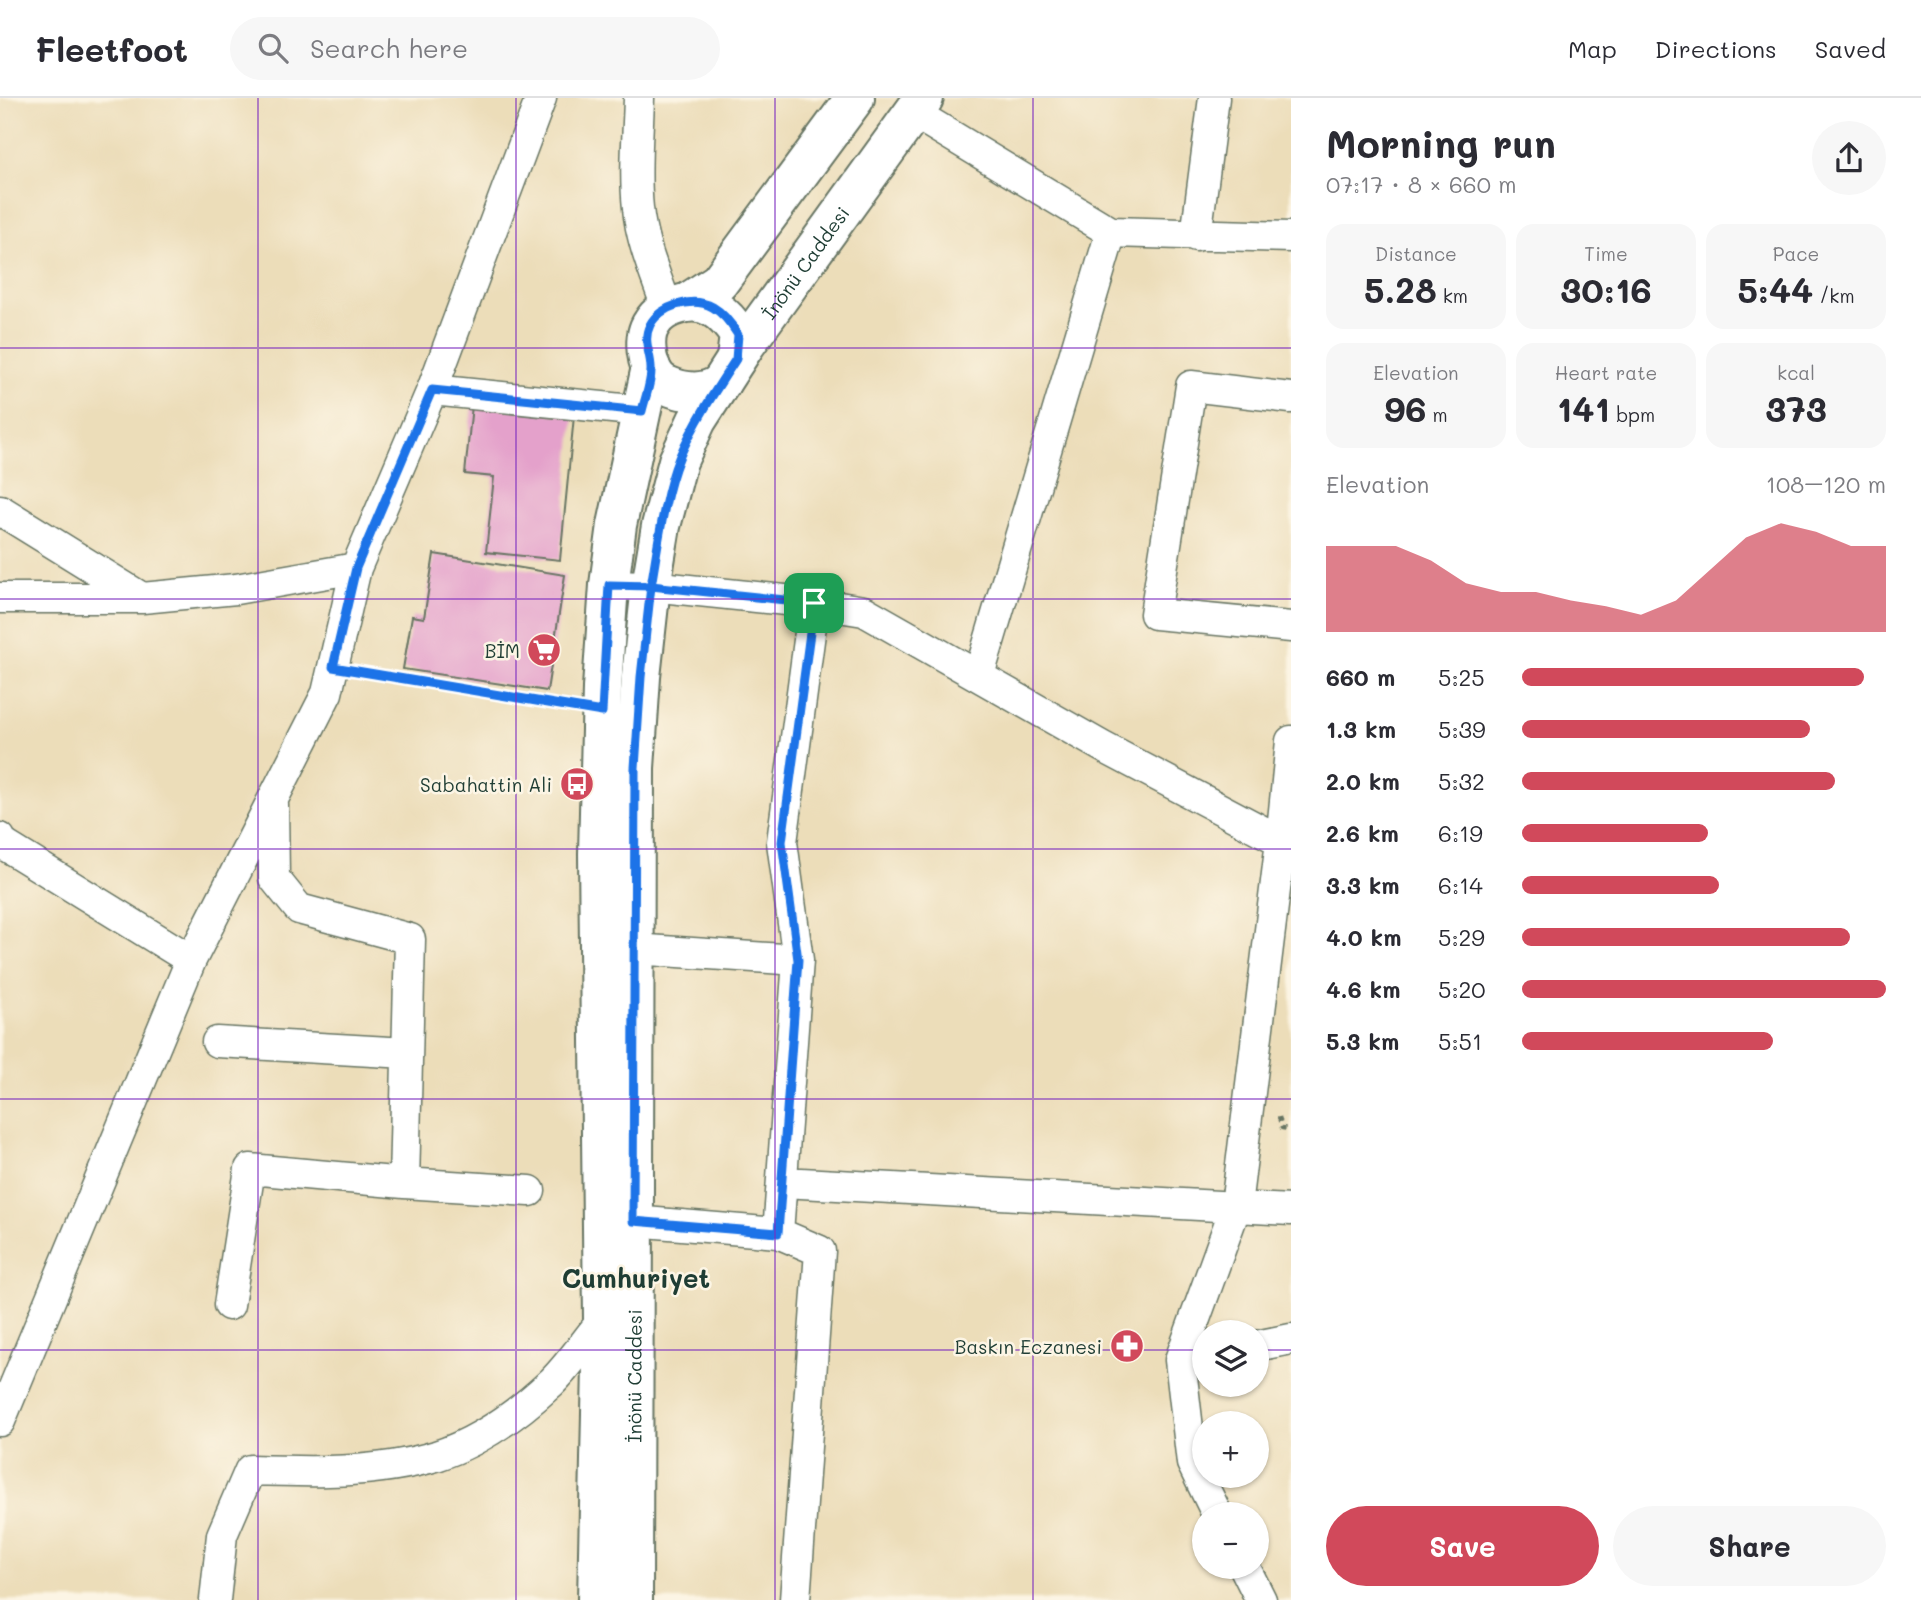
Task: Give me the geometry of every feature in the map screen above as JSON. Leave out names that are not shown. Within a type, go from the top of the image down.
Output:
[{"type":"main road","points":[[679,305],[710,305],[731,323],[738,335],[728,371],[711,390],[690,392],[658,380],[647,355],[650,324],[679,305],[719,282],[855,98]]},
{"type":"main road","name":"İnönü Caddesi","points":[[633,1600],[635,768],[641,677],[661,526],[678,461],[697,421],[728,371],[855,191],[919,106]]},
{"type":"main road","name":"İnönü Caddesi","points":[[597,1600],[603,1320],[598,854],[602,712],[609,585],[617,525],[651,368]]},
{"type":"street","points":[[0,1421],[191,960],[327,693],[356,568],[432,390],[541,98]]},
{"type":"street","points":[[639,98],[636,175],[641,230],[679,305]]},
{"type":"street","points":[[1196,236],[1214,98]]},
{"type":"street","points":[[919,106],[1111,232],[1291,237]]},
{"type":"street","points":[[979,675],[1111,232]]},
{"type":"street","points":[[1291,398],[1191,386],[1155,614],[1291,627]]},
{"type":"street","points":[[432,390],[642,411]]},
{"type":"street","points":[[0,510],[142,598]]},
{"type":"street","points":[[0,598],[142,598],[236,589],[356,568]]},
{"type":"street","points":[[609,585],[651,586],[814,603],[864,611],[979,675],[1286,855]]},
{"type":"street","points":[[778,1233],[798,960],[782,842],[814,603]]},
{"type":"street","points":[[1203,1320],[1236,1206],[1286,855],[1291,741]]},
{"type":"street","points":[[273,799],[274,878],[299,909],[410,939],[404,1183]]},
{"type":"street","points":[[0,838],[3,844],[191,960]]},
{"type":"street","points":[[633,949],[798,960]]},
{"type":"street","points":[[217,1042],[407,1053]]},
{"type":"street","points":[[229,1305],[250,1169],[530,1191]]},
{"type":"street","points":[[783,1182],[1291,1210]]},
{"type":"street","points":[[633,1221],[778,1233],[820,1251],[795,1600]]},
{"type":"street","points":[[215,1600],[222,1535],[250,1470],[308,1472],[389,1466],[436,1456],[477,1438],[520,1409],[554,1380],[603,1320]]},
{"type":"street","points":[[1269,1343],[1291,1339]]},
{"type":"street","points":[[1192,1397],[1192,1463],[1211,1502]]},
{"type":"street","points":[[1250,1579],[1261,1600]]},
{"type":"path","points":[[333,667],[602,712]]},
{"type":"building","points":[[472,405],[574,416],[560,560],[486,552],[494,477],[465,474]]},
{"type":"building","points":[[434,554],[565,575],[547,691],[403,669],[412,616],[424,618]]},
{"type":"place","name":"BİM","points":[[544,650]]},
{"type":"place","name":"Sabahattin Ali","points":[[577,784]]},
{"type":"place","name":"Baskın Eczanesi","points":[[1127,1346]]},
{"type":"district","name":"Cumhuriyet","points":[[636,1278]]},
{"type":"route","points":[[814,603],[651,586],[661,526],[678,461],[697,421],[736,359],[738,349],[738,335],[722,313],[710,305],[690,301],[667,308],[650,324],[647,355],[651,368],[642,411],[432,390],[356,568],[333,667],[602,712],[609,585],[651,586],[635,768],[633,1221],[778,1233],[798,960],[782,842],[814,603]]}]
